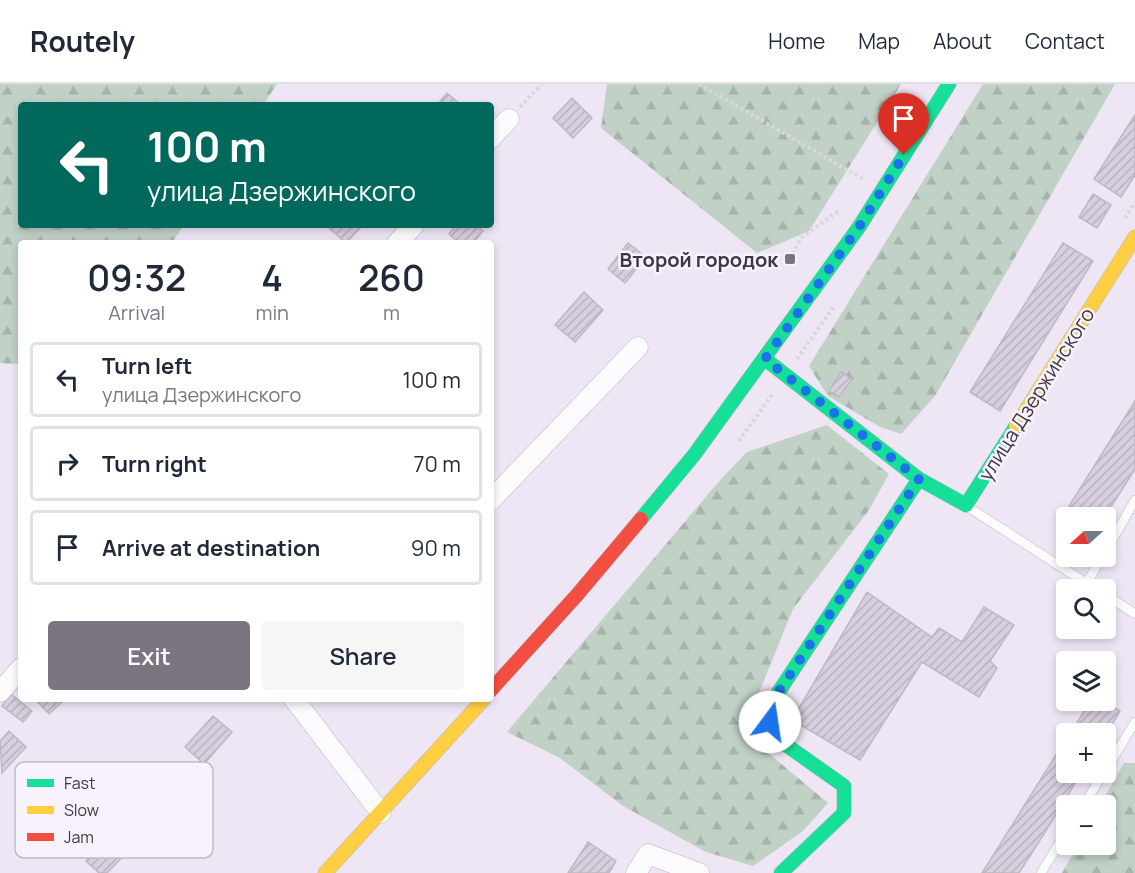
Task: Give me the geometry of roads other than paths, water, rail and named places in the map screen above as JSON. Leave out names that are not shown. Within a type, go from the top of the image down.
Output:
[{"type":"street","points":[[494,687],[577,595],[694,455],[859,227],[949,84]]},
{"type":"street","points":[[494,134],[508,118]]},
{"type":"street","points":[[401,240],[411,228]]},
{"type":"street","name":"улица Дзержинского","points":[[966,505],[1130,256],[1135,237]]},
{"type":"street","points":[[494,497],[638,347]]},
{"type":"street","points":[[765,359],[919,479],[966,505]]},
{"type":"street","points":[[781,873],[844,813],[844,786],[772,735],[768,708],[919,479]]},
{"type":"street","points":[[0,692],[18,671]]},
{"type":"street","points":[[299,702],[381,813]]},
{"type":"street","points":[[325,873],[481,702]]},
{"type":"street","points":[[636,873],[648,854],[699,873]]},
{"type":"lane","points":[[1116,533],[1135,500]]},
{"type":"lane","points":[[966,505],[1081,579]]},
{"type":"lane","points":[[1116,602],[1135,614]]},
{"type":"lane","points":[[1116,753],[1135,722]]},
{"type":"lane","points":[[1041,873],[1056,848]]},
{"type":"place","name":"Второй городок","points":[[790,259]]}]
